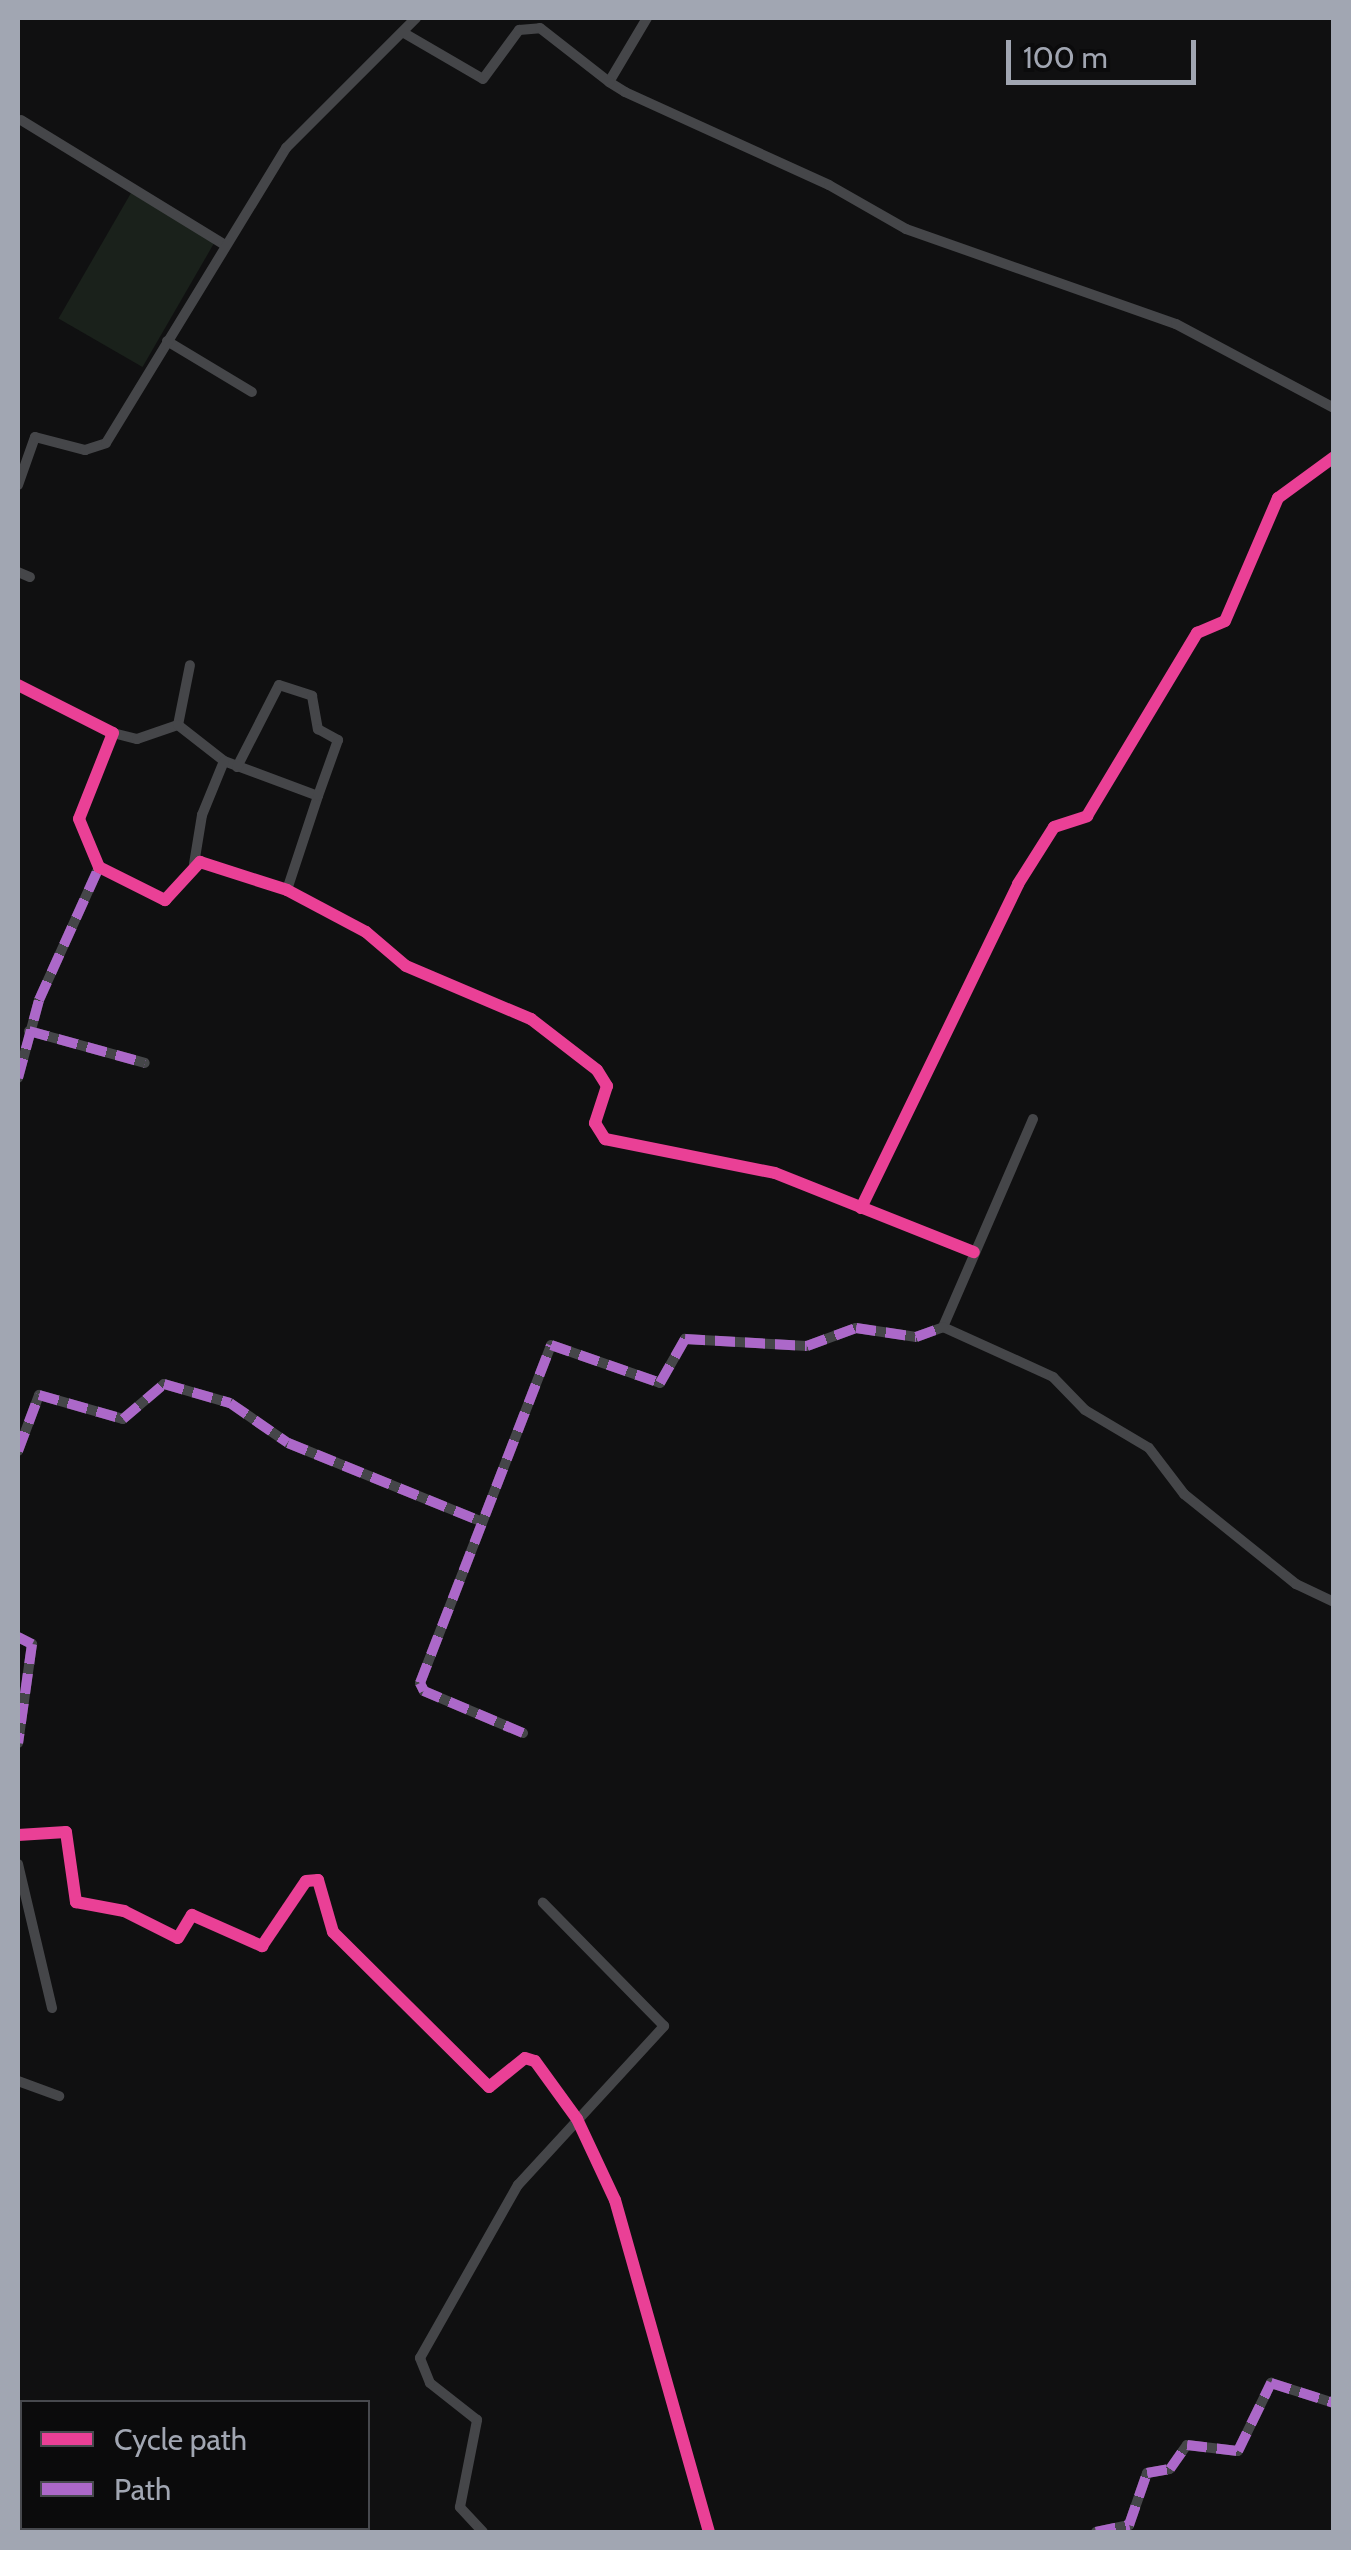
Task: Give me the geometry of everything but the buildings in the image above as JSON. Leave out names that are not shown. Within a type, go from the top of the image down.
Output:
[{"type":"street","points":[[18,485],[36,437],[85,450],[106,443],[286,148],[416,18]]},
{"type":"street","points":[[609,82],[647,18]]},
{"type":"street","points":[[404,32],[482,79],[518,30],[540,28],[609,82],[906,229],[1176,324],[1334,408]]},
{"type":"street","points":[[21,120],[225,245]]},
{"type":"street","points":[[166,341],[252,392]]},
{"type":"street","points":[[861,1208],[1018,884],[1054,826],[1087,816],[1197,634],[1226,621],[1278,498],[1334,457]]},
{"type":"street","points":[[18,572],[30,577]]},
{"type":"street","points":[[178,725],[190,664]]},
{"type":"street","points":[[18,684],[114,733],[137,739],[178,725]]},
{"type":"street","points":[[237,766],[279,685],[312,696],[318,729],[338,740],[287,890]]},
{"type":"street","points":[[178,725],[224,760],[318,796]]},
{"type":"street","points":[[114,733],[79,819],[99,867],[172,900],[194,864],[224,760]]},
{"type":"street","points":[[194,864],[287,890],[366,932],[406,966],[531,1019],[597,1070],[606,1086],[595,1123],[605,1140],[775,1173],[974,1252]]},
{"type":"street","points":[[18,1078],[29,1031],[99,867]]},
{"type":"street","points":[[29,1031],[145,1063]]},
{"type":"street","points":[[523,1733],[420,1686],[480,1521],[552,1345],[660,1383],[686,1338],[807,1346],[856,1328],[916,1338],[942,1326],[1034,1118]]},
{"type":"street","points":[[942,1326],[1053,1377],[1085,1410],[1149,1448],[1184,1494],[1296,1584],[1334,1602]]},
{"type":"street","points":[[18,1452],[39,1395],[122,1419],[164,1384],[230,1403],[288,1444],[480,1521]]},
{"type":"street","points":[[18,1636],[32,1644],[18,1743]]},
{"type":"street","points":[[18,1835],[66,1832],[76,1902],[124,1911],[178,1938],[192,1915],[262,1946],[306,1881],[318,1880],[334,1932],[458,2060],[496,2089],[530,2058],[577,2120],[632,2252],[709,2532]]},
{"type":"street","points":[[18,1864],[52,2008]]},
{"type":"street","points":[[483,2532],[460,2506],[477,2420],[430,2383],[420,2358],[518,2186],[664,2026],[543,1903]]},
{"type":"street","points":[[18,2080],[59,2096]]},
{"type":"street","points":[[1096,2532],[1129,2525],[1147,2473],[1170,2469],[1187,2444],[1238,2450],[1270,2383],[1334,2403]]},
{"type":"shaded area","points":[[131,193],[215,242],[143,367],[59,319]]},
{"type":"marked path","points":[[18,1078],[39,1000],[99,867]]},
{"type":"marked path","points":[[29,1031],[145,1063]]},
{"type":"marked path","points":[[523,1733],[424,1691],[420,1683],[551,1345],[660,1383],[685,1339],[807,1346],[856,1328],[916,1337],[943,1327]]},
{"type":"marked path","points":[[18,1451],[39,1395],[123,1419],[164,1384],[230,1403],[288,1443],[480,1521]]},
{"type":"marked path","points":[[18,1637],[32,1644],[18,1743]]},
{"type":"marked path","points":[[1096,2532],[1129,2525],[1147,2473],[1170,2469],[1187,2445],[1238,2451],[1271,2383],[1334,2403]]},
{"type":"cycle path","points":[[861,1208],[1018,884],[1054,827],[1087,816],[1197,633],[1225,621],[1278,498],[1334,457]]},
{"type":"cycle path","points":[[18,685],[113,733],[79,819],[99,867],[165,900],[200,862],[287,890],[366,932],[406,966],[531,1019],[597,1070],[607,1086],[595,1123],[605,1139],[775,1173],[974,1252]]},
{"type":"cycle path","points":[[18,1835],[66,1832],[76,1902],[124,1911],[178,1938],[192,1915],[262,1946],[306,1881],[318,1880],[333,1932],[489,2087],[525,2058],[535,2061],[577,2119],[615,2200],[709,2532]]}]
